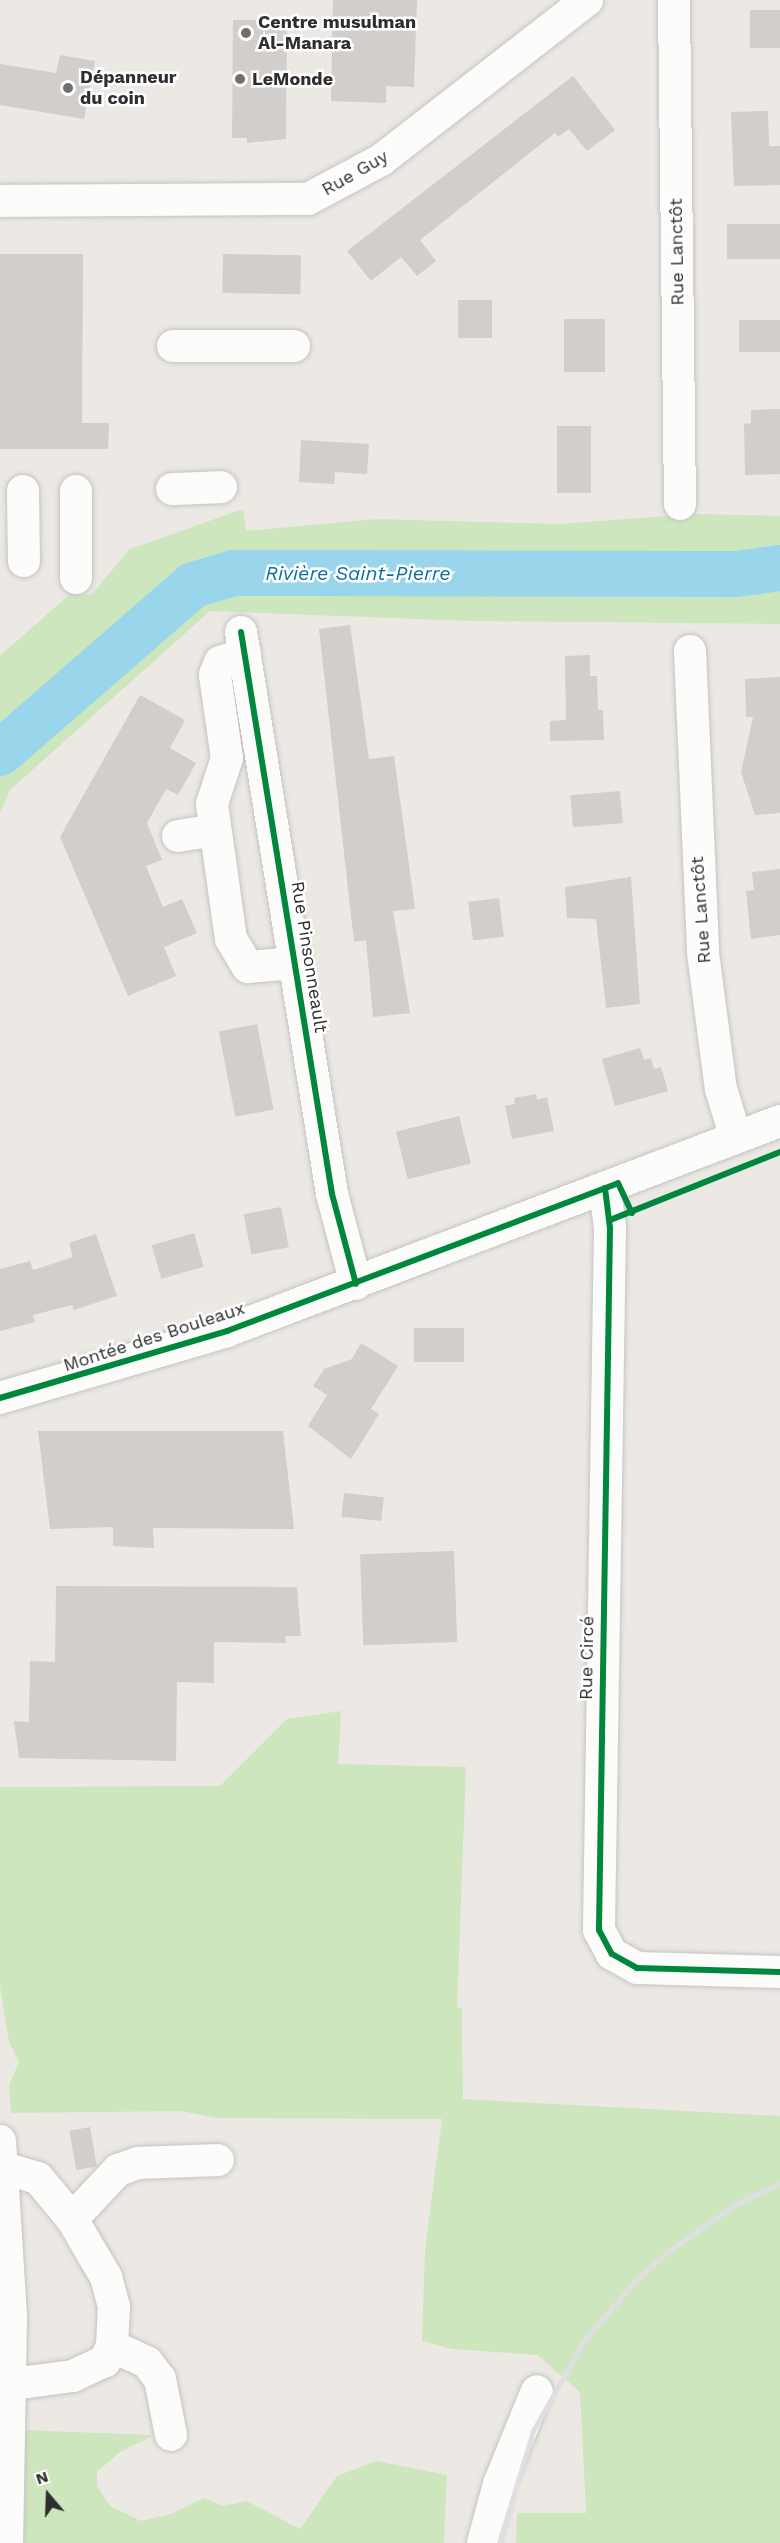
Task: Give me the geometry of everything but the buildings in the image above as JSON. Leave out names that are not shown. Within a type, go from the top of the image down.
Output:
[{"type":"street","name":"Rue Guy","points":[[0,201],[308,199],[381,160],[587,0]]},
{"type":"street","name":"Rue Lanctôt","points":[[674,0],[680,504]]},
{"type":"street","points":[[173,346],[294,346]]},
{"type":"street","points":[[172,489],[221,487]]},
{"type":"street","points":[[23,491],[24,561]]},
{"type":"street","points":[[76,491],[76,578]]},
{"type":"street","name":"Rue Pinsonneault","points":[[215,830],[212,796],[227,758],[215,675],[220,662],[243,643],[332,1194],[356,1284]]},
{"type":"street","name":"Rue Lanctôt","points":[[690,651],[704,952],[721,1089],[736,1138]]},
{"type":"street","points":[[178,836],[215,830],[235,952],[255,969],[295,963]]},
{"type":"street","name":"Montée des Bouleaux","points":[[0,1398],[144,1359],[356,1284],[780,1120]]},
{"type":"street","name":"Rue Circé","points":[[605,1188],[610,1228],[599,1930],[612,1954],[637,1968],[780,1972]]},
{"type":"street","points":[[1,2154],[38,2178],[72,2219],[106,2277],[114,2306],[112,2346],[105,2361],[87,2372],[12,2384]]},
{"type":"street","points":[[1,2154],[12,2384],[7,2543]]},
{"type":"street","points":[[72,2219],[118,2170],[138,2163],[218,2160]]},
{"type":"street","points":[[112,2346],[147,2362],[160,2379],[171,2435]]},
{"type":"street","points":[[483,2543],[499,2484],[537,2391]]},
{"type":"green space","points":[[243,509],[246,531],[377,519],[559,524],[695,514],[780,516],[780,624],[471,621],[210,611],[10,790],[0,813],[0,656],[71,593],[91,595],[130,549]]},
{"type":"green space","points":[[341,1711],[338,1764],[466,1767],[457,2008],[462,2007],[463,2099],[780,2116],[780,2543],[516,2543],[517,2513],[586,2513],[580,2392],[537,2355],[452,2349],[422,2341],[425,2249],[442,2119],[217,2118],[181,2111],[11,2113],[9,2085],[19,2062],[9,2042],[0,1986],[0,1787],[220,1786],[287,1719]]},
{"type":"green space","points":[[20,2430],[154,2435],[120,2452],[97,2472],[97,2486],[110,2506],[141,2521],[171,2514],[204,2498],[223,2506],[247,2501],[300,2529],[337,2476],[376,2461],[447,2475],[444,2543],[16,2543]]},
{"type":"waterway","name":"Rivière Saint-Pierre","points":[[0,753],[193,585],[234,573],[736,574],[780,568]]},
{"type":"railway","points":[[499,2543],[533,2431],[584,2341],[637,2279],[670,2250],[736,2204],[780,2183]]},
{"type":"cycle path","points":[[241,632],[332,1194],[356,1284]]},
{"type":"cycle path","points":[[610,1220],[780,1152]]},
{"type":"cycle path","points":[[0,1398],[227,1331],[618,1183],[632,1213]]},
{"type":"cycle path","points":[[605,1188],[610,1228],[599,1930],[612,1954],[637,1968],[780,1972]]},
{"type":"place","name":"Centre musulman Al-Manara","points":[[246,33]]},
{"type":"place","name":"LeMonde","points":[[240,79]]},
{"type":"place","name":"Dépanneur du coin","points":[[68,88]]}]
